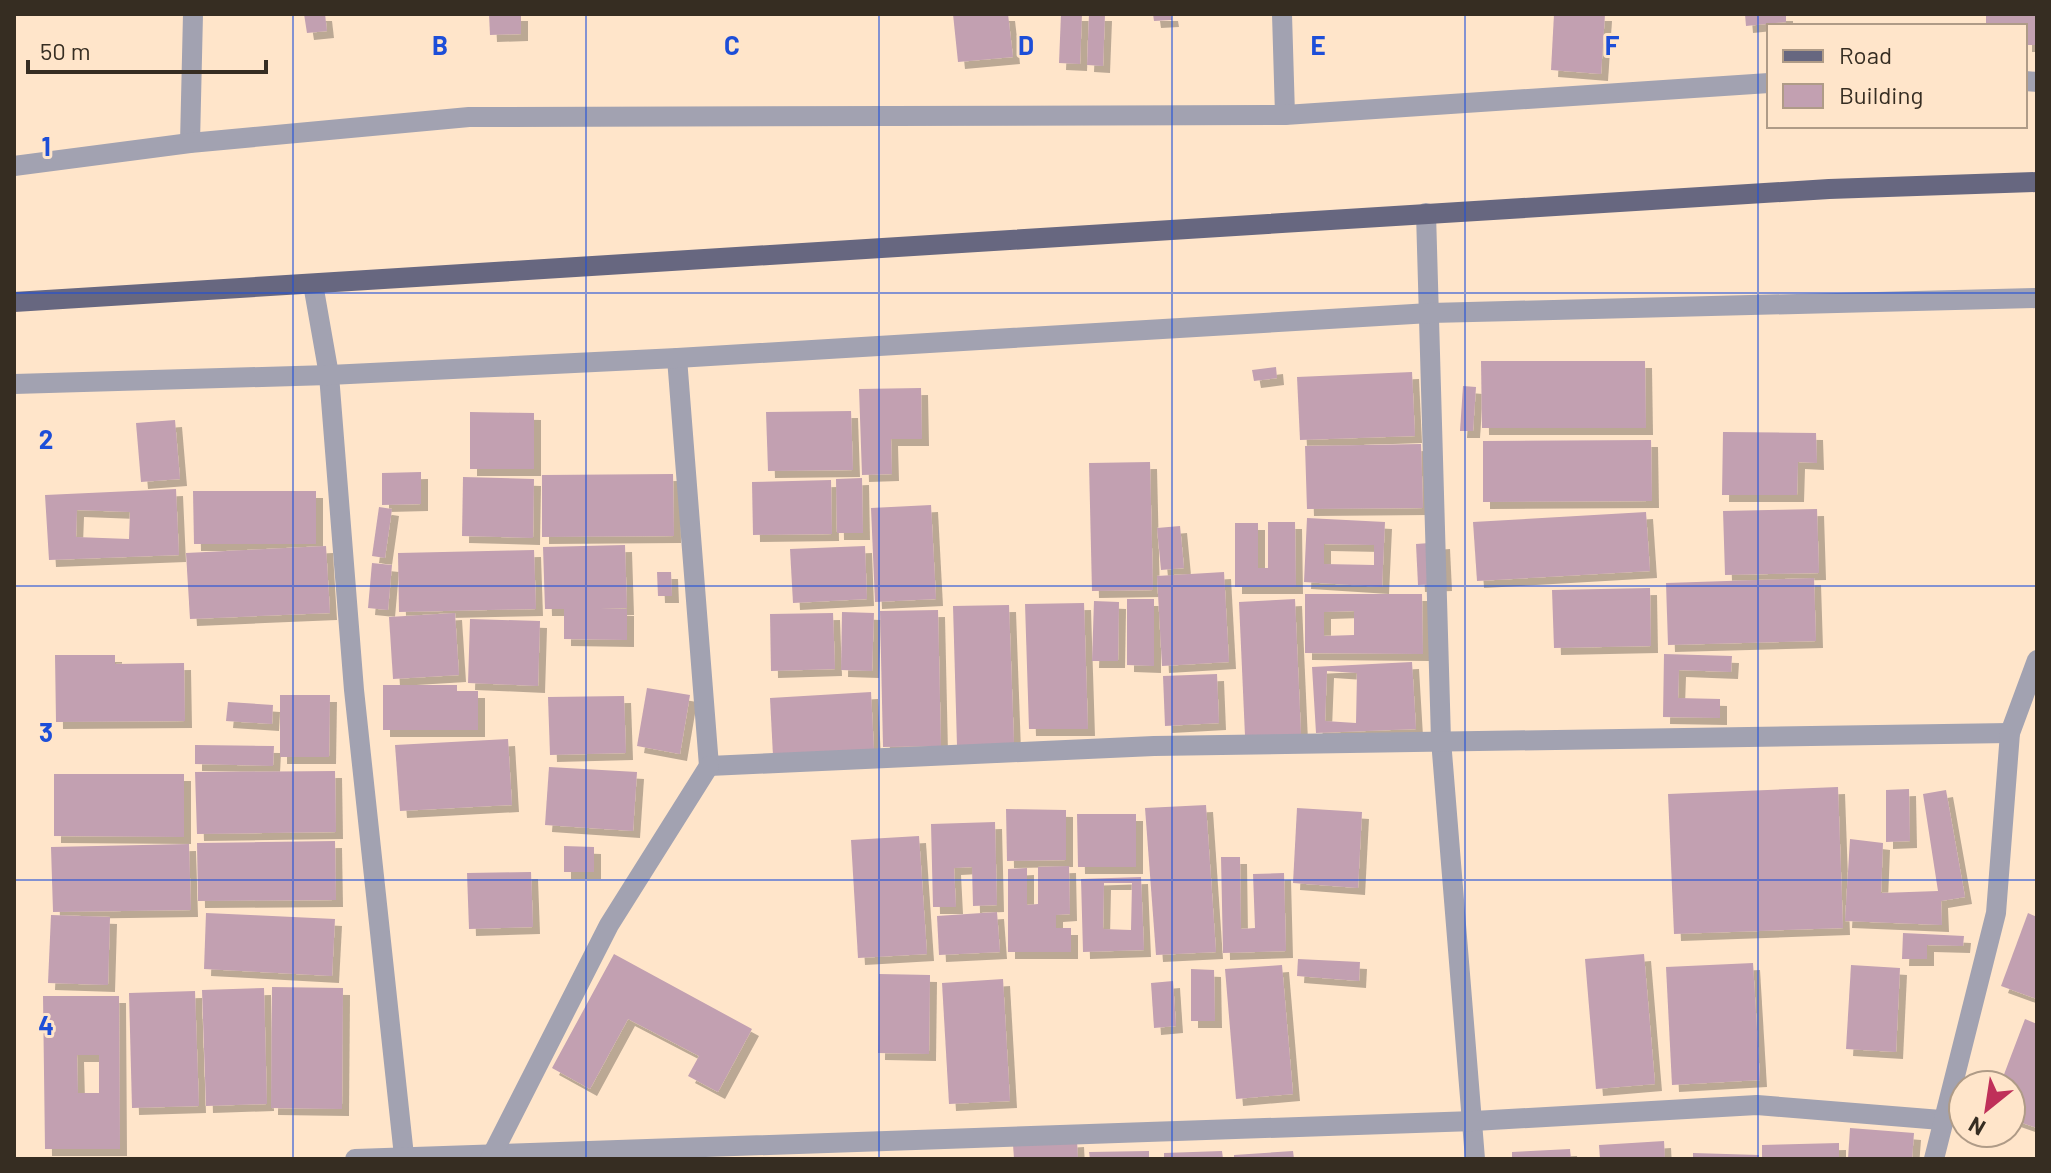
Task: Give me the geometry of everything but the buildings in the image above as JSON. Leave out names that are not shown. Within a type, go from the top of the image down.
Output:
[{"type":"main road","points":[[14,302],[1829,189],[2037,182]]},
{"type":"street","points":[[190,143],[193,14]]},
{"type":"street","points":[[1282,14],[1285,115]]},
{"type":"street","points":[[14,166],[190,143],[469,117],[1285,115],[1767,83]]},
{"type":"street","points":[[1426,213],[1441,740],[1475,1159]]},
{"type":"street","points":[[313,284],[329,375],[354,690],[404,1156]]},
{"type":"street","points":[[14,384],[329,375],[677,358],[1430,313],[2037,298]]},
{"type":"street","points":[[490,1156],[609,925],[709,766],[677,358]]},
{"type":"street","points":[[1934,1159],[1941,1120],[1996,913],[2010,733],[2037,660]]},
{"type":"street","points":[[709,766],[1154,746],[2010,733]]},
{"type":"street","points":[[355,1159],[1474,1121],[1757,1105],[1941,1120]]}]
